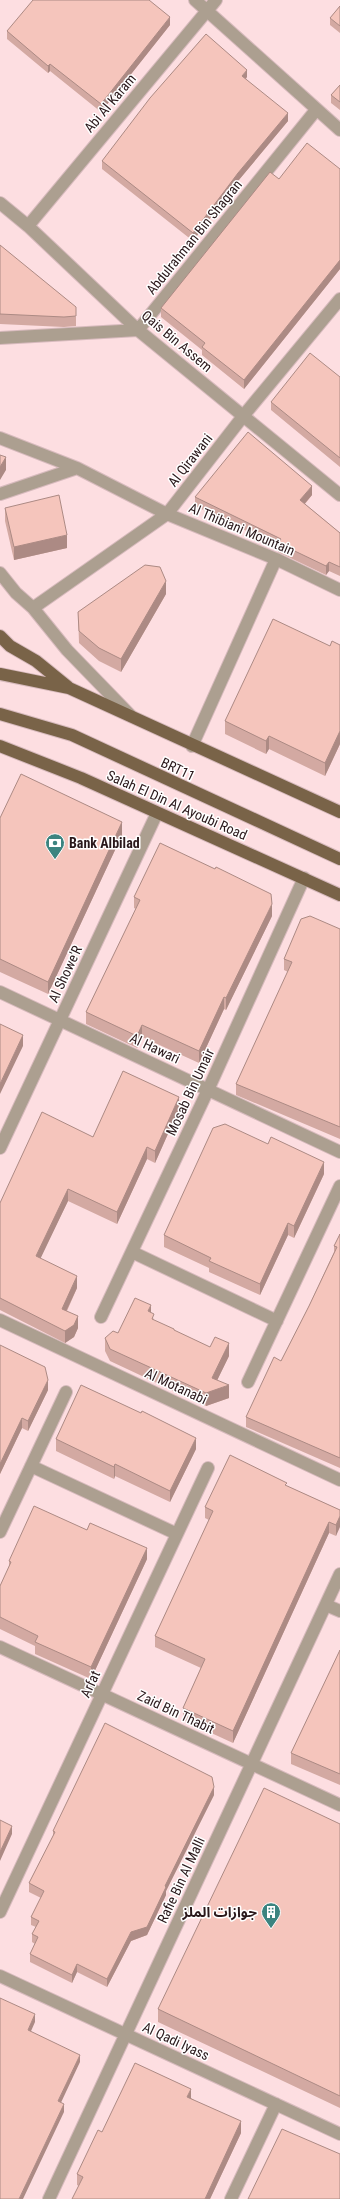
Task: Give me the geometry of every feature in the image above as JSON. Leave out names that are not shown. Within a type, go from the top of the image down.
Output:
[{"type":"main road","points":[[0,636],[10,646],[36,661],[69,688]]},
{"type":"main road","points":[[0,674],[69,688],[192,746],[339,809]]},
{"type":"main road","name":"BRT11","points":[[0,714],[72,735],[340,859]]},
{"type":"main road","name":"Salah El Din Al Ayoubi Road","points":[[0,746],[81,778],[340,895]]},
{"type":"street","points":[[195,0],[340,130]]},
{"type":"street","name":"Abi Al Karam","points":[[28,226],[216,0]]},
{"type":"street","name":"Abdulrahman Bin Shagran","points":[[138,330],[316,110]]},
{"type":"street","name":"Qais Bin Assem","points":[[0,203],[28,226],[138,330],[244,415],[340,495]]},
{"type":"street","name":"Al Qirawani","points":[[33,608],[167,514],[244,415],[340,299]]},
{"type":"street","points":[[0,338],[138,330]]},
{"type":"street","name":"Al Thibiani Mountain","points":[[0,438],[77,468],[167,514],[276,559],[340,590]]},
{"type":"street","points":[[0,494],[77,468]]},
{"type":"street","points":[[192,746],[276,559]]},
{"type":"street","points":[[0,573],[16,593],[33,608],[67,650],[132,717]]},
{"type":"street","name":"Al Showe'R","points":[[0,1148],[157,813]]},
{"type":"street","name":"Mosab Bin Umair","points":[[101,1317],[208,1090],[304,878]]},
{"type":"street","name":"Al Hawari","points":[[0,992],[340,1152]]},
{"type":"street","points":[[248,1382],[340,1186]]},
{"type":"street","points":[[132,1252],[277,1321]]},
{"type":"street","name":"Al Motanabi","points":[[0,1320],[340,1480]]},
{"type":"street","points":[[0,1532],[66,1392]]},
{"type":"street","points":[[31,1466],[177,1534]]},
{"type":"street","name":"Arfat","points":[[0,1912],[208,1468]]},
{"type":"street","name":"Rafie Bin Al Malli","points":[[49,2199],[340,1574]]},
{"type":"street","points":[[326,1605],[340,1611]]},
{"type":"street","name":"Zaid Bin Thabit","points":[[0,1646],[340,1805]]},
{"type":"street","name":"Al Qadi Iyass","points":[[0,1976],[340,2134]]},
{"type":"street","points":[[231,2199],[276,2104]]},
{"type":"building","points":[[33,0],[149,0],[170,17],[101,104],[50,64],[48,66],[7,31]]},
{"type":"building","points":[[340,6],[340,26],[330,18]]},
{"type":"building","points":[[206,34],[247,70],[242,76],[288,113],[238,173],[193,233],[102,161],[150,98]]},
{"type":"building","points":[[340,85],[340,102],[331,95]]},
{"type":"building","points":[[307,143],[340,169],[340,260],[244,380],[202,347],[205,343],[161,308],[270,172],[279,179]]},
{"type":"building","points":[[0,245],[76,307],[76,316],[64,317],[0,314]]},
{"type":"building","points":[[310,353],[340,377],[340,458],[271,402]]},
{"type":"building","points":[[248,432],[312,486],[300,500],[340,533],[340,567],[329,562],[326,566],[278,543],[281,539],[195,497]]},
{"type":"building","points":[[0,455],[6,457],[0,467]]},
{"type":"building","points":[[59,495],[67,535],[14,547],[5,508]]},
{"type":"building","points":[[145,565],[160,567],[166,581],[121,659],[99,648],[79,631],[78,612]]},
{"type":"building","points":[[273,619],[330,646],[332,641],[340,645],[340,731],[325,763],[269,736],[266,741],[225,721]]},
{"type":"building","name":"Bank Albilad","points":[[21,774],[122,822],[48,982],[0,959],[0,818]]},
{"type":"building","points":[[160,843],[215,869],[216,867],[271,894],[272,904],[226,998],[224,997],[199,1051],[142,1025],[137,1036],[86,1012],[140,900],[134,897]]},
{"type":"building","points":[[310,916],[340,929],[340,1127],[236,1084],[292,962],[284,959],[301,919]]},
{"type":"building","points":[[0,1024],[23,1035],[0,1084]]},
{"type":"building","points":[[123,1071],[179,1097],[155,1151],[147,1147],[117,1212],[68,1189],[36,1256],[77,1276],[62,1309],[78,1316],[74,1325],[65,1331],[0,1298],[0,1203],[42,1112],[93,1137]]},
{"type":"building","points":[[225,1124],[268,1144],[271,1137],[324,1162],[294,1226],[288,1223],[260,1284],[209,1261],[211,1258],[164,1235],[213,1128]]},
{"type":"building","points":[[340,1234],[340,1458],[246,1417],[274,1357],[281,1361],[337,1247],[334,1246]]},
{"type":"building","points":[[135,1298],[151,1305],[148,1311],[154,1314],[152,1319],[174,1330],[210,1347],[215,1337],[229,1343],[212,1378],[229,1385],[206,1393],[110,1349],[105,1338],[113,1331],[118,1333]]},
{"type":"building","points":[[0,1345],[45,1367],[48,1380],[28,1421],[22,1418],[0,1464]]},
{"type":"building","points":[[81,1385],[141,1413],[142,1411],[196,1438],[170,1491],[115,1464],[114,1467],[56,1439]]},
{"type":"building","points":[[230,1455],[287,1483],[285,1485],[340,1510],[340,1516],[336,1525],[329,1522],[233,1731],[183,1708],[205,1659],[155,1636],[213,1511],[205,1507]]},
{"type":"building","points":[[34,1506],[87,1530],[90,1523],[147,1548],[91,1667],[35,1642],[38,1636],[0,1617],[0,1586],[11,1562],[9,1561]]},
{"type":"building","points":[[340,1650],[340,1774],[291,1753]]},
{"type":"building","points":[[105,1723],[212,1777],[214,1787],[165,1886],[166,1887],[147,1927],[131,1932],[107,1979],[77,1964],[72,1975],[30,1954],[38,1937],[32,1934],[39,1921],[31,1917],[44,1891],[29,1883],[55,1832],[53,1831]]},
{"type":"building","name":"جوازات الملز","points":[[264,1788],[340,1824],[340,2096],[158,2009]]},
{"type":"building","points":[[0,1820],[12,1826],[0,1852]]},
{"type":"building","points":[[0,1998],[35,2014],[28,2030],[80,2055],[58,2101],[64,2104],[19,2199],[0,2199]]},
{"type":"building","points":[[135,2063],[191,2089],[187,2097],[241,2121],[205,2199],[72,2199],[83,2177],[77,2174],[98,2130],[102,2132]]},
{"type":"building","points":[[282,2129],[340,2154],[340,2199],[248,2199]]},
{"type":"place","name":"Bank Albilad","points":[[55,860]]},
{"type":"place","name":"جوازات الملز","points":[[271,1929]]}]
